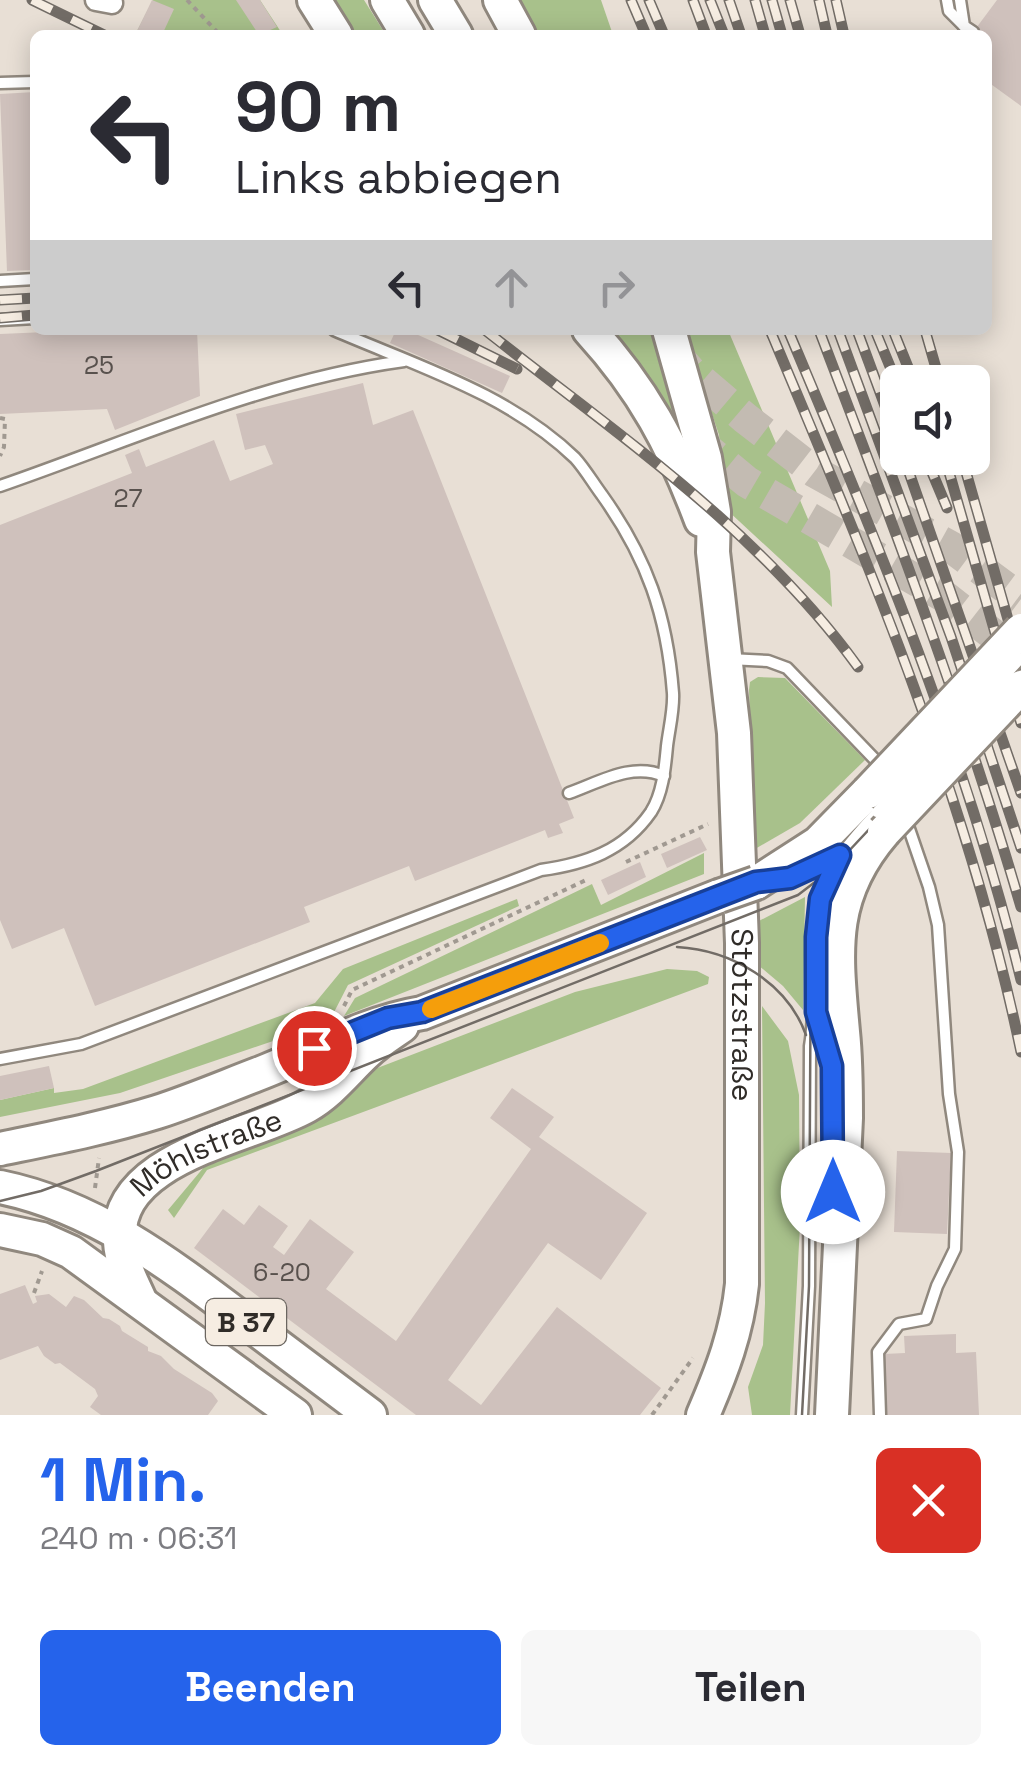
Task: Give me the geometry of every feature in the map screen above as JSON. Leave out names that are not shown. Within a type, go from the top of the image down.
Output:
[{"type":"main road","points":[[314,0],[333,30]]},
{"type":"main road","points":[[387,0],[405,30]]},
{"type":"main road","points":[[435,0],[453,30]]},
{"type":"main road","points":[[500,0],[517,30]]},
{"type":"main road","points":[[593,335],[622,367],[662,428],[678,459],[713,552]]},
{"type":"main road","points":[[670,335],[705,458],[714,512],[713,552]]},
{"type":"main road","name":"Stotzstraße","points":[[702,1415],[728,1358],[742,1284],[738,796],[728,659],[713,552]]},
{"type":"main road","points":[[832,1415],[846,1072],[837,982],[839,922],[877,812],[1021,630]]},
{"type":"main road","points":[[877,812],[1021,687]]},
{"type":"main road","name":"Möhlstraße","points":[[0,1149],[91,1131],[160,1111],[284,1064],[388,1018],[422,1012],[756,882],[818,842],[877,812]]},
{"type":"main road","name":"Möhlstraße","points":[[140,1300],[123,1259],[119,1232],[123,1210],[136,1191],[168,1164],[312,1104],[367,1052],[422,1012]]},
{"type":"main road","name":"B 37","points":[[0,1188],[29,1194],[119,1232],[172,1266],[370,1415]]},
{"type":"main road","name":"B 37","points":[[0,1230],[42,1239],[71,1252],[295,1415]]},
{"type":"lane","points":[[947,0],[949,11],[969,29],[960,0]]},
{"type":"lane","points":[[0,83],[30,82]]},
{"type":"lane","points":[[0,281],[30,279]]},
{"type":"lane","points":[[0,320],[30,318]]},
{"type":"lane","points":[[0,1060],[81,1044],[541,870],[581,865],[615,848],[653,808],[664,776],[673,696],[655,589],[628,532],[577,460],[529,421],[468,386],[345,335]]},
{"type":"lane","points":[[0,486],[275,388],[350,368],[405,361]]},
{"type":"lane","points":[[802,1415],[810,1286],[810,1046],[816,1012],[817,916],[824,886],[840,855],[877,812],[1021,658]]},
{"type":"lane","points":[[728,659],[768,661],[787,668],[891,777],[938,925],[949,1094],[958,1152],[955,1249],[936,1286],[926,1319],[899,1324],[878,1352],[880,1415]]},
{"type":"lane","points":[[569,793],[634,770],[664,776]]},
{"type":"lane","points":[[756,882],[790,878],[840,855]]},
{"type":"lane","points":[[816,1012],[832,1066],[833,1192],[840,1255]]},
{"type":"path","points":[[187,0],[215,30]]},
{"type":"path","points":[[0,418],[5,418],[0,456]]},
{"type":"path","points":[[621,864],[715,821]]},
{"type":"path","points":[[340,1016],[352,990],[587,880]]},
{"type":"path","points":[[34,1293],[44,1266]]},
{"type":"green space","points":[[153,0],[260,0],[280,30],[138,30]]},
{"type":"green space","points":[[324,0],[364,0],[383,30],[345,30]]},
{"type":"green space","points":[[519,0],[601,0],[611,30],[535,30]]},
{"type":"green space","points":[[605,335],[659,335],[690,452]]},
{"type":"green space","points":[[686,335],[730,335],[830,571],[832,607],[726,509],[719,435]]},
{"type":"green space","points":[[758,677],[785,678],[865,760],[800,823],[755,849],[749,690],[750,682]]},
{"type":"green space","points":[[704,853],[704,874],[344,1016],[355,998],[592,884],[601,905]]},
{"type":"green space","points":[[805,897],[803,1010],[758,965],[757,922]]},
{"type":"green space","points":[[517,899],[519,906],[348,985],[329,1022],[120,1093],[0,1117],[0,1100],[54,1088],[54,1093],[83,1089],[315,1003],[343,969]]},
{"type":"green space","points":[[667,969],[697,971],[709,977],[708,984],[207,1170],[174,1218],[168,1210],[204,1167],[311,1116],[354,1077],[575,992]]},
{"type":"green space","points":[[762,1006],[788,1041],[799,1095],[800,1225],[790,1415],[752,1415],[748,1387],[763,1345],[765,1303]]},
{"type":"building","points":[[152,0],[174,9],[164,30],[137,30]]},
{"type":"building","points":[[236,0],[260,0],[277,27],[256,30]]},
{"type":"building","points":[[997,0],[1021,0],[1021,106],[992,85],[992,30],[975,30]]},
{"type":"building","points":[[30,92],[30,270],[7,271],[0,94]]},
{"type":"building","points":[[0,334],[197,335],[200,396],[115,430],[107,409],[0,414]]},
{"type":"building","points":[[394,335],[418,335],[510,376],[502,393],[390,343]]},
{"type":"building","points":[[363,383],[373,425],[413,410],[574,818],[559,824],[563,833],[548,838],[545,830],[415,881],[409,866],[304,907],[310,922],[95,1006],[64,928],[12,949],[0,920],[0,525],[132,473],[125,455],[139,449],[146,467],[214,440],[230,481],[273,464],[265,445],[245,450],[236,414]]},
{"type":"building","points":[[700,837],[707,850],[667,868],[661,854]]},
{"type":"building","points":[[640,862],[646,877],[608,895],[601,880]]},
{"type":"building","points":[[49,1066],[54,1088],[0,1100],[0,1076]]},
{"type":"building","points":[[512,1088],[554,1117],[539,1137],[647,1213],[601,1280],[548,1243],[448,1380],[481,1405],[557,1307],[661,1388],[640,1415],[416,1415],[194,1248],[223,1209],[244,1225],[259,1205],[288,1226],[273,1247],[284,1255],[310,1219],[354,1252],[326,1289],[396,1341],[531,1149],[490,1118]]},
{"type":"building","points":[[897,1151],[951,1153],[947,1234],[894,1232]]},
{"type":"building","points":[[25,1285],[33,1304],[37,1302],[35,1296],[49,1294],[66,1307],[74,1296],[84,1300],[218,1401],[208,1415],[101,1415],[90,1407],[98,1396],[95,1389],[44,1356],[38,1346],[0,1360],[0,1294]]},
{"type":"building","points":[[956,1334],[956,1353],[976,1352],[979,1415],[887,1415],[884,1354],[905,1353],[904,1336]]},
{"type":"tunnel","points":[[669,347],[691,372],[815,472],[951,547],[1021,599]]},
{"type":"tunnel","points":[[691,436],[747,482],[945,597],[1021,656]]},
{"type":"tram line","points":[[0,1201],[96,1171],[798,895],[832,869],[1021,667]]},
{"type":"tram line","points":[[802,1415],[809,1286],[811,920],[821,877]]},
{"type":"tram line","points":[[677,947],[717,955],[755,972],[785,999],[806,1035]]},
{"type":"railway","points":[[32,0],[94,30]]},
{"type":"railway","points":[[631,0],[644,30]]},
{"type":"railway","points":[[649,0],[662,30]]},
{"type":"railway","points":[[693,0],[704,30]]},
{"type":"railway","points":[[710,0],[722,30]]},
{"type":"railway","points":[[729,0],[739,30]]},
{"type":"railway","points":[[755,0],[764,30]]},
{"type":"railway","points":[[772,0],[781,30]]},
{"type":"railway","points":[[790,0],[799,30]]},
{"type":"railway","points":[[819,0],[826,30]]},
{"type":"railway","points":[[836,0],[843,30]]},
{"type":"railway","points":[[0,300],[30,298]]},
{"type":"railway","points":[[0,318],[30,315]]},
{"type":"railway","points":[[448,335],[517,369]]},
{"type":"railway","points":[[491,335],[635,446],[731,528],[777,571],[858,667]]},
{"type":"railway","points":[[772,335],[879,596],[945,775],[974,866],[1021,1052]]},
{"type":"railway","points":[[790,335],[918,650],[974,813],[1021,980]]},
{"type":"railway","points":[[821,335],[951,689],[1021,907]]},
{"type":"railway","points":[[840,335],[951,637],[1021,848]]},
{"type":"railway","points":[[859,335],[880,392]]},
{"type":"railway","points":[[877,335],[889,365]]},
{"type":"railway","points":[[895,335],[907,365]]},
{"type":"railway","points":[[926,335],[935,365]]},
{"type":"railway","points":[[910,475],[1021,793]]},
{"type":"railway","points":[[933,475],[947,508]]},
{"type":"railway","points":[[950,475],[1021,723]]},
{"type":"railway","points":[[967,475],[1021,665]]},
{"type":"slow traffic","points":[[431,1009],[600,943]]},
{"type":"route","points":[[314,1048],[388,1018],[422,1012],[756,882],[790,878],[840,855],[820,899],[816,937],[816,1012],[830,1053],[834,1091],[833,1192]]}]
